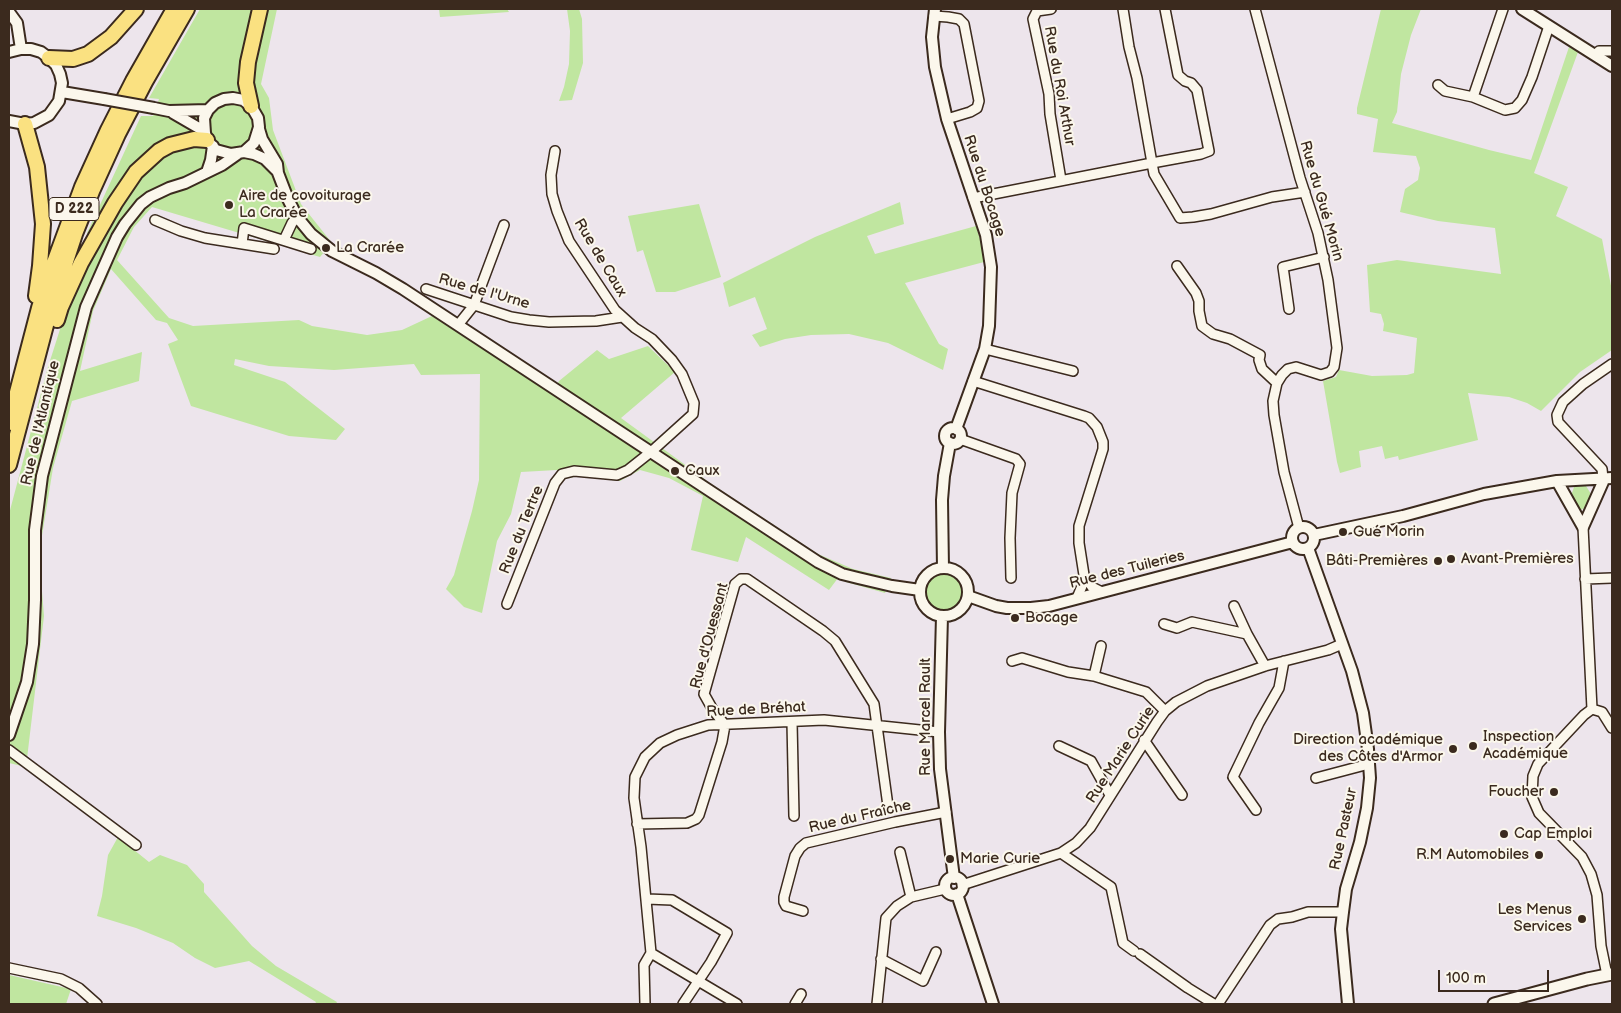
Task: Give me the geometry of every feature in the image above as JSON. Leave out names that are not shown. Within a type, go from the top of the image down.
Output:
[{"type":"highway","points":[[49,58],[73,59],[88,54],[110,37],[136,9]]},
{"type":"highway","name":"D 222","points":[[9,464],[15,421],[15,399],[39,308],[51,271],[82,187],[108,130],[133,81],[174,9]]},
{"type":"highway","name":"D 222","points":[[15,421],[75,234],[93,189],[118,134],[145,82],[187,9]]},
{"type":"highway","points":[[251,106],[246,83],[248,62],[260,9]]},
{"type":"highway","points":[[15,399],[22,348],[36,294],[42,246],[37,167],[25,124]]},
{"type":"highway","points":[[15,421],[34,396],[64,299],[81,263],[115,202],[136,172],[159,151],[180,141],[208,139]]},
{"type":"main road","points":[[1494,1004],[1609,975]]},
{"type":"street","name":"Rue du Roi Arthur","points":[[1051,9],[1037,11],[1033,19],[1048,94],[1061,180]]},
{"type":"street","points":[[1122,9],[1137,78],[1154,174],[1180,218],[1211,214],[1272,197],[1305,192]]},
{"type":"street","points":[[973,198],[1209,151],[1198,90],[1178,75],[1165,9]]},
{"type":"street","name":"Rue du Gué Morin","points":[[1255,9],[1300,178],[1324,257],[1337,348],[1334,367],[1330,372],[1321,375],[1296,367],[1288,369],[1277,382]]},
{"type":"street","points":[[1473,97],[1502,9]]},
{"type":"street","points":[[1522,9],[1612,66]]},
{"type":"street","points":[[9,12],[16,23],[22,49]]},
{"type":"street","points":[[934,12],[959,19],[964,24],[979,101],[977,108],[970,112],[947,119]]},
{"type":"street","name":"Rue du Bocage","points":[[934,12],[932,37],[935,67],[947,119],[986,234],[991,267],[989,319],[985,349],[956,429],[949,429],[946,433],[945,438],[955,441]]},
{"type":"street","points":[[1438,86],[1445,91],[1473,97],[1505,110],[1515,108],[1522,100],[1532,77],[1549,26]]},
{"type":"street","points":[[9,52],[22,49],[41,52],[56,65],[62,83],[59,101],[49,115],[42,120],[25,124],[9,121]]},
{"type":"street","points":[[1595,55],[1599,51],[1612,51]]},
{"type":"street","points":[[62,92],[170,111],[208,110]]},
{"type":"street","points":[[207,172],[211,160],[204,118],[208,110],[215,103],[233,98],[243,100],[251,106],[258,118],[262,139],[277,164],[278,173],[288,200],[297,217],[311,234],[332,251],[376,274],[458,325],[818,562],[842,574],[892,586],[920,590]]},
{"type":"street","points":[[170,111],[208,139],[222,152],[254,154],[265,159],[278,173]]},
{"type":"street","points":[[242,152],[254,143],[259,129]]},
{"type":"street","name":"Rue de Caux","points":[[555,151],[551,175],[552,194],[557,211],[566,233],[583,264],[622,317]]},
{"type":"street","name":"Rue de l'Atlantique","points":[[9,735],[27,682],[33,644],[35,530],[42,476],[86,307],[117,237],[134,212],[150,197],[222,165],[242,152]]},
{"type":"street","points":[[284,240],[297,217]]},
{"type":"street","points":[[154,220],[181,231],[206,238],[274,249]]},
{"type":"street","points":[[458,325],[474,305],[504,225]]},
{"type":"street","points":[[242,244],[244,228],[311,249]]},
{"type":"street","points":[[1289,309],[1283,267],[1324,257]]},
{"type":"street","points":[[1178,266],[1196,293],[1199,301],[1198,311],[1202,326],[1213,334],[1230,339],[1260,355],[1259,360],[1264,372],[1277,382],[1273,402],[1274,415],[1284,472],[1299,528]]},
{"type":"street","name":"Rue de l'Urne","points":[[426,289],[511,317],[549,322],[605,321],[622,317]]},
{"type":"street","points":[[622,317],[652,339],[672,360],[682,374],[694,403],[693,414],[652,451]]},
{"type":"street","points":[[985,349],[1073,371]]},
{"type":"street","points":[[1608,478],[1602,469],[1558,422],[1557,415],[1563,402],[1583,384],[1612,364]]},
{"type":"street","points":[[973,381],[1084,416],[1089,418],[1097,427],[1103,442],[1103,449],[1079,526],[1080,560],[1084,575],[1092,587],[1102,592]]},
{"type":"street","points":[[942,568],[944,476],[955,441],[1016,460],[1020,464],[1012,493],[1010,578]]},
{"type":"street","name":"Rue du Tertre","points":[[507,604],[555,483],[562,474],[574,471],[617,475],[628,470],[652,451]]},
{"type":"street","points":[[1314,535],[1403,516],[1484,494],[1557,481],[1608,478]]},
{"type":"street","points":[[1583,527],[1603,482],[1608,478]]},
{"type":"street","points":[[1557,481],[1583,527],[1592,709]]},
{"type":"street","points":[[1299,528],[1310,529],[1314,535],[1314,541],[1308,548],[1298,548],[1293,542],[1294,533],[1299,528]]},
{"type":"street","name":"Rue des Tuileries","points":[[968,596],[996,606],[1017,609],[1049,606],[1293,542]]},
{"type":"street","name":"Rue Pasteur","points":[[1308,548],[1352,671],[1363,713],[1369,764],[1370,778],[1367,808],[1342,912],[1341,929],[1348,1004]]},
{"type":"street","points":[[942,568],[951,569],[959,573],[968,587],[968,596],[965,604],[959,611],[951,615],[942,616],[933,614],[926,608],[921,600],[920,590],[922,582],[927,575],[934,570],[942,568]]},
{"type":"street","points":[[1077,598],[1084,575]]},
{"type":"street","points":[[1586,579],[1612,578]]},
{"type":"street","name":"Rue d'Ouessant","points":[[725,725],[713,710],[704,694],[735,584],[741,579],[747,579],[835,641],[874,704],[876,726]]},
{"type":"street","points":[[1234,606],[1265,666]]},
{"type":"street","name":"Rue Marcel Rault","points":[[942,616],[940,769],[954,878]]},
{"type":"street","points":[[1164,624],[1177,628],[1192,622],[1247,634]]},
{"type":"street","name":"Rue Marie Curie","points":[[960,890],[1062,853],[1076,843],[1090,828],[1144,740],[1165,712],[1176,702],[1207,686],[1265,666],[1328,650],[1342,644]]},
{"type":"street","points":[[1094,676],[1100,646]]},
{"type":"street","points":[[1012,661],[1022,658],[1068,672],[1094,676],[1146,692],[1165,712]]},
{"type":"street","points":[[1256,810],[1233,778],[1259,723],[1280,688],[1284,661]]},
{"type":"street","points":[[1592,709],[1602,712],[1612,728]]},
{"type":"street","points":[[1592,709],[1584,715],[1538,764],[1534,776],[1532,797],[1539,814],[1569,842],[1582,857],[1591,874],[1598,894],[1601,946],[1609,975]]},
{"type":"street","name":"Rue de Bréhat","points":[[651,953],[647,899],[634,798],[635,777],[646,757],[660,742],[708,725],[824,720],[939,732]]},
{"type":"street","points":[[792,722],[794,816]]},
{"type":"street","points":[[637,824],[686,823],[699,816],[722,742],[725,725]]},
{"type":"street","points":[[876,726],[888,806]]},
{"type":"street","points":[[1144,740],[1182,795]]},
{"type":"street","points":[[1059,746],[1091,761],[1110,795]]},
{"type":"street","points":[[9,750],[136,845]]},
{"type":"street","points":[[1316,778],[1369,764]]},
{"type":"street","name":"Rue du Fraîche","points":[[803,910],[786,906],[784,897],[795,856],[806,843],[946,812]]},
{"type":"street","points":[[900,852],[911,897]]},
{"type":"street","points":[[1062,853],[1111,887],[1123,943],[1214,1004]]},
{"type":"street","points":[[960,890],[949,894],[945,889],[946,881],[954,878],[960,880],[960,890],[993,1004]]},
{"type":"street","points":[[877,1004],[886,918],[897,906],[911,897],[945,889]]},
{"type":"street","points":[[647,899],[672,900],[727,933],[711,962],[683,1004]]},
{"type":"street","points":[[1218,1004],[1270,925],[1278,919],[1308,912],[1342,912]]},
{"type":"street","points":[[881,959],[923,981],[936,952]]},
{"type":"street","points":[[645,1004],[644,965],[651,953],[737,1004]]},
{"type":"street","points":[[9,968],[62,979],[79,988],[97,1004]]},
{"type":"street","points":[[795,1004],[801,994]]},
{"type":"green space","points":[[200,9],[277,9],[261,84],[269,98],[273,130],[301,204],[332,243],[320,257],[152,207],[134,227],[117,260],[169,318],[193,326],[299,320],[312,326],[367,335],[402,330],[432,316],[552,394],[559,381],[597,350],[609,359],[648,346],[675,372],[621,418],[710,483],[818,554],[853,569],[891,578],[885,593],[838,578],[829,590],[746,537],[738,562],[691,550],[703,496],[669,478],[640,470],[620,481],[579,476],[564,479],[557,470],[521,472],[511,514],[497,541],[482,613],[464,607],[446,589],[454,575],[479,480],[480,374],[421,375],[414,364],[334,370],[269,366],[235,359],[234,365],[285,382],[345,429],[336,440],[289,436],[191,406],[168,344],[178,340],[167,323],[156,320],[111,269],[93,311],[80,371],[142,352],[139,381],[72,401],[53,468],[39,554],[44,616],[26,767],[9,763],[9,514],[48,367],[69,301],[94,254],[87,233],[141,116],[153,116],[159,99],[149,98]]},
{"type":"green space","points":[[439,9],[507,9],[509,12],[440,17]]},
{"type":"green space","points":[[567,9],[579,9],[582,19],[583,63],[572,100],[559,101],[569,64],[570,31]]},
{"type":"green space","points":[[1381,9],[1421,9],[1411,35],[1401,74],[1397,112],[1392,123],[1531,160],[1569,47],[1578,52],[1534,173],[1568,187],[1556,216],[1602,239],[1612,291],[1612,350],[1580,372],[1541,411],[1527,403],[1509,397],[1468,393],[1478,440],[1399,460],[1398,456],[1385,459],[1382,446],[1359,451],[1361,467],[1340,473],[1323,381],[1336,377],[1339,370],[1372,376],[1414,373],[1417,338],[1383,331],[1384,324],[1381,314],[1370,312],[1367,265],[1397,260],[1501,274],[1495,228],[1438,221],[1400,212],[1405,189],[1418,180],[1420,168],[1416,156],[1373,152],[1378,119],[1357,114]]},
{"type":"green space","points":[[900,202],[904,224],[867,236],[875,254],[976,226],[983,249],[984,262],[905,283],[939,344],[948,349],[943,370],[888,343],[849,334],[811,335],[785,339],[760,347],[752,335],[767,329],[755,297],[729,307],[723,283],[815,237]]},
{"type":"green space","points":[[699,204],[721,277],[675,292],[656,292],[643,250],[637,252],[628,216]]},
{"type":"green space","points":[[1580,484],[1586,486],[1591,494],[1586,507],[1581,510],[1577,508],[1571,496],[1574,487]]},
{"type":"green space","points":[[944,574],[951,575],[957,579],[961,585],[961,599],[957,605],[951,609],[944,610],[937,609],[931,605],[927,599],[926,592],[927,585],[931,579],[937,575]]},
{"type":"green space","points":[[118,837],[149,862],[160,855],[187,865],[204,884],[204,892],[252,946],[276,966],[337,1002],[336,1004],[315,1004],[316,1002],[249,961],[215,968],[195,958],[173,943],[136,928],[97,916],[108,855]]},
{"type":"green space","points":[[9,975],[71,989],[66,1004],[9,1004]]},
{"type":"place","name":"Aire de covoiturage La Crarée","points":[[229,205]]},
{"type":"place","name":"La Crarée","points":[[326,248]]},
{"type":"place","name":"Caux","points":[[675,471]]},
{"type":"place","name":"Gué Morin","points":[[1343,532]]},
{"type":"place","name":"Avant-Premières","points":[[1451,559]]},
{"type":"place","name":"Bâti-Premières","points":[[1438,561]]},
{"type":"place","name":"Bocage","points":[[1015,618]]},
{"type":"place","name":"Inspection Académique","points":[[1473,746]]},
{"type":"place","name":"Direction académique des Côtes d'Armor","points":[[1453,749]]},
{"type":"place","name":"Foucher","points":[[1554,792]]},
{"type":"place","name":"Cap Emploi","points":[[1504,834]]},
{"type":"place","name":"R.M Automobiles","points":[[1539,855]]},
{"type":"place","name":"Marie Curie","points":[[950,859]]},
{"type":"place","name":"Les Menus Services","points":[[1582,919]]}]
